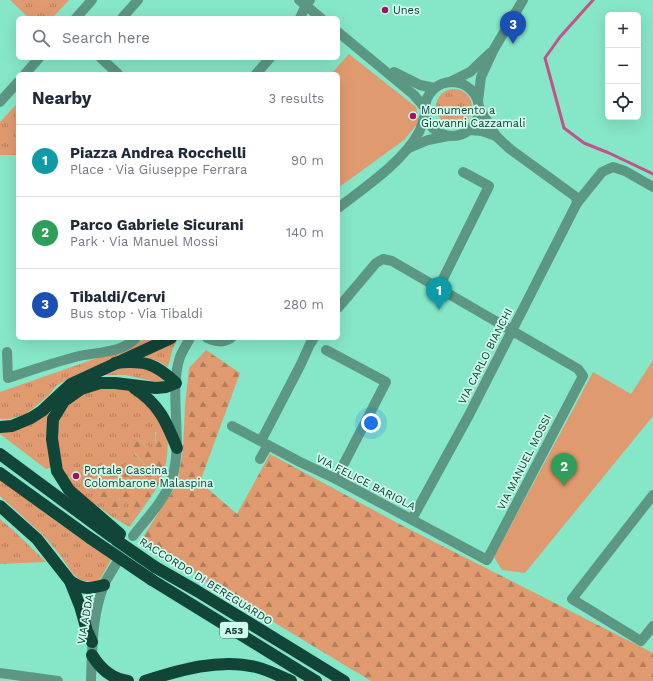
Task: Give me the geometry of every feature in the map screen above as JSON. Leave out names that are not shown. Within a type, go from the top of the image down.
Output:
[{"type":"highway","points":[[0,427],[12,426],[31,418],[42,411],[71,384],[167,340]]},
{"type":"highway","points":[[115,363],[140,362],[152,365],[164,372],[176,383],[166,387],[156,388],[114,383],[100,383],[81,389],[64,401],[53,419],[52,439],[57,471],[69,490],[118,537]]},
{"type":"highway","points":[[129,385],[145,395],[163,416],[177,448]]},
{"type":"highway","name":"RACCORDO DI BEREGUARDO","points":[[0,454],[156,564],[197,591],[344,681]]},
{"type":"highway","name":"A53","points":[[0,472],[90,538],[152,580],[316,681]]},
{"type":"highway","points":[[0,506],[37,539],[70,581],[78,587],[87,588],[104,585]]},
{"type":"highway","points":[[70,581],[80,606],[92,648],[99,665],[110,676],[128,681]]},
{"type":"highway","points":[[145,681],[199,667],[233,664],[256,667],[290,681]]},
{"type":"street","points":[[78,16],[92,0]]},
{"type":"street","points":[[124,16],[138,0]]},
{"type":"street","points":[[409,148],[428,140],[459,135],[469,130],[476,122],[481,77],[494,49],[523,0]]},
{"type":"street","points":[[301,16],[305,2],[319,16]]},
{"type":"street","points":[[340,34],[414,95],[425,111],[433,128],[448,136]]},
{"type":"street","points":[[340,206],[376,179],[409,148],[420,131],[427,97],[434,88],[470,72],[494,49]]},
{"type":"street","points":[[27,72],[37,60]]},
{"type":"street","points":[[103,60],[116,72]]},
{"type":"street","points":[[258,72],[268,60]]},
{"type":"street","points":[[373,60],[414,82],[434,88]]},
{"type":"street","points":[[450,82],[459,82],[468,86],[474,92],[496,136],[510,149],[576,197],[578,203]]},
{"type":"street","points":[[0,102],[16,84]]},
{"type":"street","points":[[469,130],[482,131],[496,136]]},
{"type":"street","name":"VIA CARLO BIANCHI","points":[[412,519],[469,415],[578,203],[602,172],[613,167],[625,171],[653,187]]},
{"type":"street","points":[[438,289],[489,186],[463,172]]},
{"type":"street","points":[[340,306],[376,263],[384,259],[392,261],[438,289],[512,330]]},
{"type":"street","name":"VIA MANUEL MOSSI","points":[[487,560],[583,376],[578,370],[512,330]]},
{"type":"street","points":[[7,352],[8,378],[80,356],[111,351],[134,340]]},
{"type":"street","points":[[133,536],[166,492],[175,464],[177,448],[176,383],[180,358],[189,340]]},
{"type":"street","points":[[210,340],[214,342],[222,342],[226,340]]},
{"type":"street","points":[[260,459],[265,443],[313,340]]},
{"type":"street","points":[[326,350],[386,382],[336,479]]},
{"type":"street","name":"VIA FELICE BARIOLA","points":[[232,426],[336,479],[487,560]]},
{"type":"street","points":[[653,495],[572,599],[641,641],[653,626]]},
{"type":"street","name":"VIA ADDA","points":[[91,681],[92,648],[95,622],[104,585],[116,564]]},
{"type":"street","points":[[0,673],[58,681]]},
{"type":"green space","points":[[10,0],[69,0],[54,16],[27,16]]},
{"type":"green space","points":[[349,54],[416,107],[419,122],[404,140],[340,187],[340,72],[333,72]]},
{"type":"green space","points":[[454,89],[467,94],[472,107],[467,120],[454,125],[441,120],[436,107],[441,94]]},
{"type":"green space","points":[[16,105],[16,155],[0,155],[0,122]]},
{"type":"green space","points":[[143,340],[154,340],[69,378],[56,386],[48,396],[26,414],[10,419],[0,419],[0,392],[100,357],[125,350]]},
{"type":"green space","points":[[176,340],[168,367],[158,361],[144,357]]},
{"type":"green space","points":[[206,350],[240,373],[200,482],[237,514],[270,454],[403,526],[653,653],[653,681],[371,681],[207,582],[143,537],[177,484],[183,449],[189,368]]},
{"type":"green space","points":[[653,360],[653,416],[525,573],[502,570],[494,557],[593,372],[631,394]]},
{"type":"green space","points":[[113,367],[149,368],[165,380],[157,382],[125,375],[101,375]]},
{"type":"green space","points":[[96,387],[127,388],[147,401],[167,433],[155,432],[155,446],[153,448],[150,448],[140,441],[134,453],[145,465],[148,474],[145,479],[142,481],[137,480],[129,472],[116,478],[128,499],[132,500],[133,502],[122,518],[132,523],[130,527],[114,518],[75,490],[62,469],[57,436],[59,421],[64,409],[72,400]]},
{"type":"green space","points":[[50,413],[48,446],[51,466],[50,468],[46,469],[0,434],[0,429]]},
{"type":"green space","points":[[158,429],[162,429],[167,433],[168,447],[164,471],[160,482],[148,502],[132,523],[122,518],[133,502],[132,500],[128,499],[118,513],[95,499],[95,490],[121,475],[123,472],[130,472],[137,480],[142,481],[148,474],[145,465],[132,449],[131,442],[140,441],[153,448]]},
{"type":"green space","points":[[0,479],[60,524],[112,558],[99,581],[80,580],[73,574],[60,555],[43,535],[0,496]]},
{"type":"green space","points":[[0,519],[13,530],[46,562],[0,564]]},
{"type":"waterway","points":[[593,0],[560,37],[545,58],[564,128],[584,143],[653,174]]},
{"type":"place","name":"Unes","points":[[385,10]]},
{"type":"place","name":"Tibaldi/Cervi","points":[[513,44]]},
{"type":"place","name":"Monumento a Giovanni Cazzamali","points":[[413,116]]},
{"type":"place","name":"Piazza Andrea Rocchelli","points":[[439,310]]},
{"type":"place","name":"Portale Cascina Colombarone Malaspina","points":[[76,476]]},
{"type":"place","name":"Parco Gabriele Sicurani","points":[[564,486]]}]
